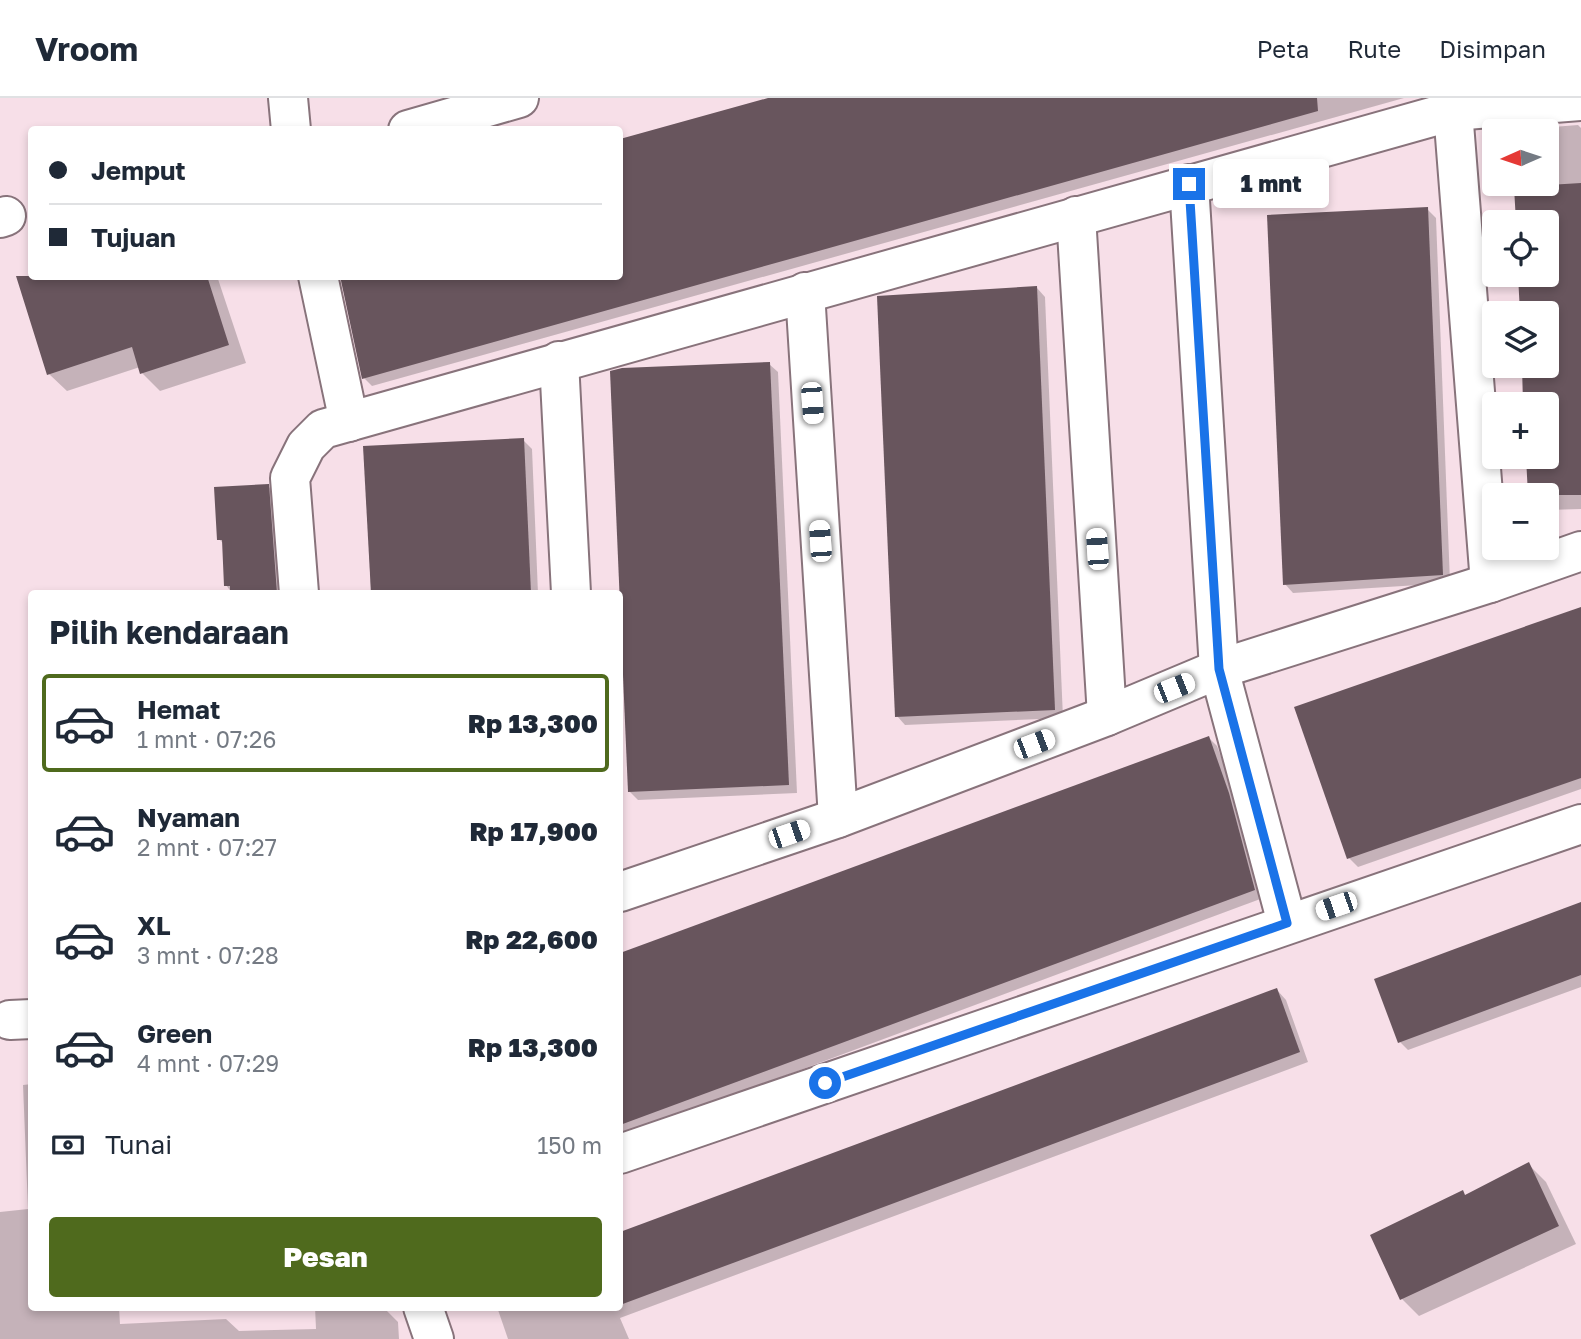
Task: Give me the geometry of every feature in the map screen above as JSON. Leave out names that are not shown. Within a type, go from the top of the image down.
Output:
[{"type":"street","points":[[288,98],[291,126]]},
{"type":"street","points":[[422,126],[519,98]]},
{"type":"street","points":[[299,590],[290,478],[306,446],[323,429],[1189,184],[1452,104],[1581,101]]},
{"type":"street","points":[[1452,104],[1490,583]]},
{"type":"street","points":[[1189,184],[1219,669],[1287,923]]},
{"type":"street","points":[[1076,216],[1107,716]]},
{"type":"street","points":[[319,280],[349,422]]},
{"type":"street","points":[[805,292],[838,818]]},
{"type":"street","points":[[559,361],[570,590]]},
{"type":"street","points":[[623,891],[838,818],[1107,716],[1219,669],[1490,583],[1581,551]]},
{"type":"street","points":[[623,1153],[1581,824]]},
{"type":"street","points":[[424,1311],[434,1339]]},
{"type":"building","points":[[768,98],[1317,98],[1318,111],[362,379],[341,280],[623,280],[623,138]]},
{"type":"building","points":[[1581,183],[1581,495],[1559,495],[1559,483],[1527,483],[1527,469],[1559,469],[1559,392],[1523,392],[1522,378],[1559,378],[1559,301],[1519,301],[1519,287],[1559,287],[1559,210],[1515,210],[1515,196],[1559,196],[1559,184]]},
{"type":"building","points":[[1428,207],[1443,575],[1283,585],[1267,215]]},
{"type":"building","points":[[16,276],[28,276],[28,280],[208,280],[229,345],[140,374],[132,347],[47,375]]},
{"type":"building","points":[[1037,286],[1055,710],[895,717],[877,296]]},
{"type":"building","points":[[770,362],[789,785],[628,792],[623,675],[623,590],[619,590],[610,371],[622,368]]},
{"type":"building","points":[[524,438],[531,590],[371,590],[363,446]]},
{"type":"building","points":[[269,484],[277,590],[230,590],[230,586],[224,586],[222,540],[217,540],[214,487]]},
{"type":"building","points":[[1581,607],[1581,778],[1347,859],[1294,707]]},
{"type":"building","points":[[1209,736],[1229,793],[1255,890],[623,1124],[623,952]]},
{"type":"building","points":[[1581,902],[1581,975],[1398,1043],[1374,979]]},
{"type":"building","points":[[1277,988],[1300,1052],[623,1304],[623,1231]]},
{"type":"building","points":[[1529,1162],[1559,1226],[1400,1300],[1370,1235],[1463,1190],[1465,1195]]},
{"type":"route","points":[[825,1083],[1287,923],[1219,669],[1189,184]]}]
